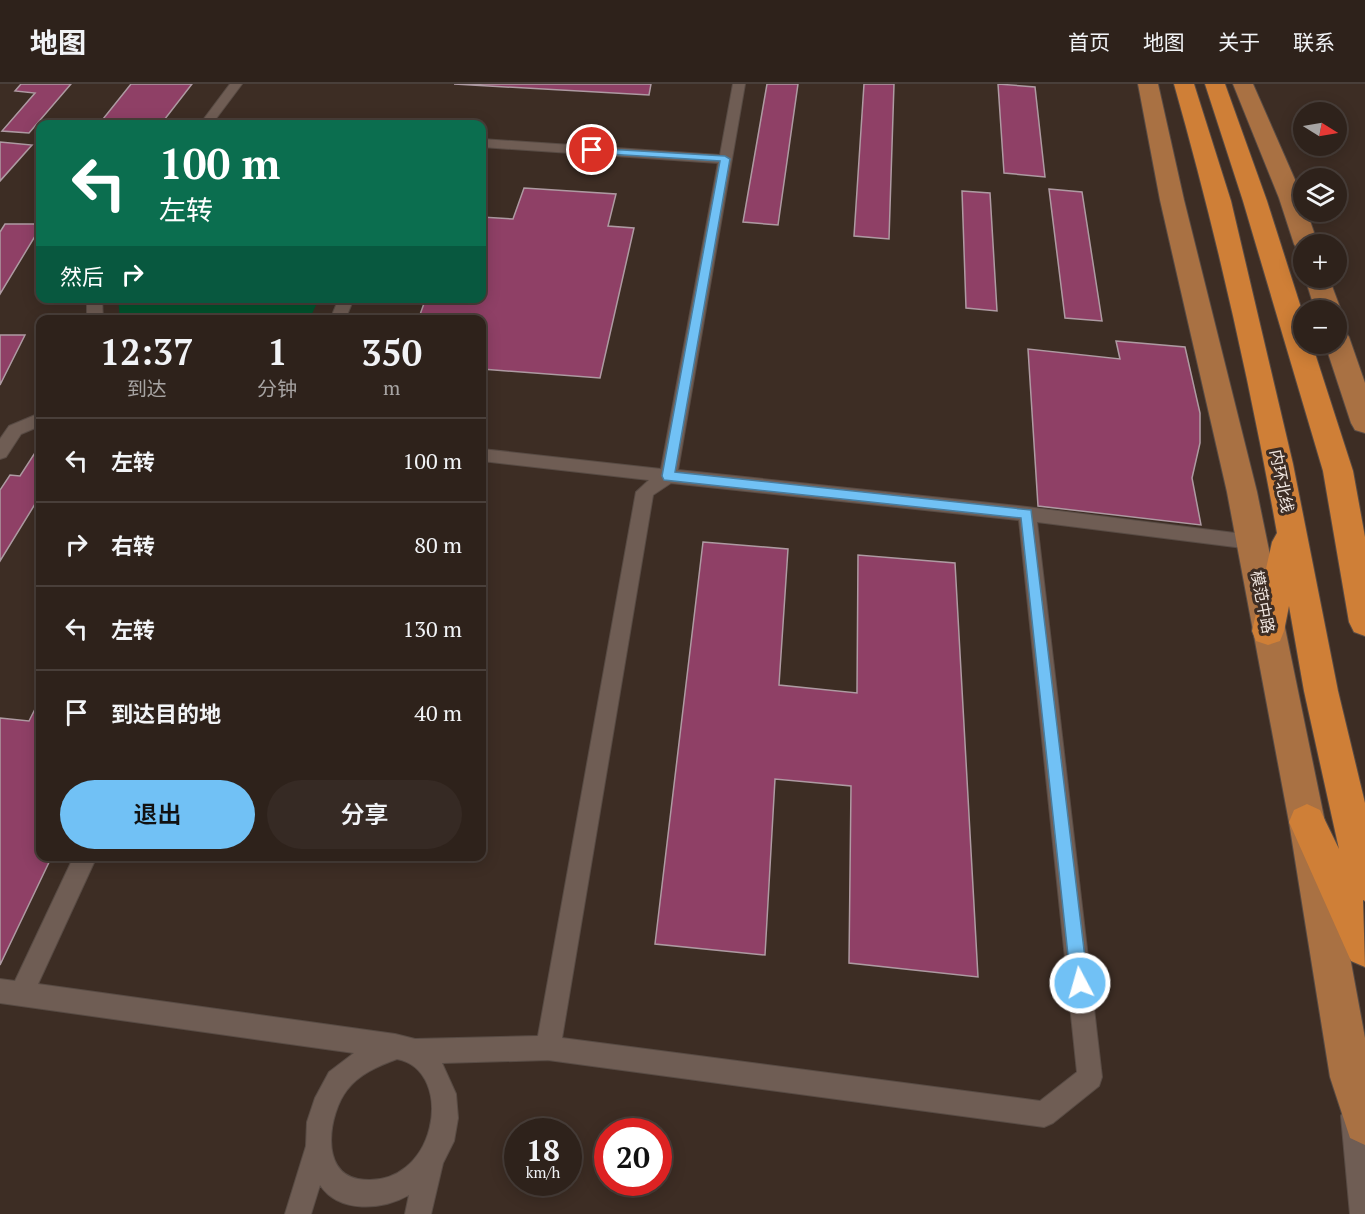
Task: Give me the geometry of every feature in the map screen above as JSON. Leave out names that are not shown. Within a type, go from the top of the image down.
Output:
[{"type":"highway","name":"内环北线","points":[[1184,84],[1219,201],[1279,464],[1321,691],[1365,882]]},
{"type":"highway","points":[[1215,84],[1255,201],[1338,471],[1365,622]]},
{"type":"highway","points":[[1268,631],[1291,525]]},
{"type":"highway","points":[[1350,536],[1365,565]]},
{"type":"highway","points":[[1307,822],[1365,947]]},
{"type":"main road","name":"模范中路","points":[[1148,84],[1172,200],[1242,492],[1307,822],[1351,1077],[1365,1123]]},
{"type":"main road","points":[[1243,84],[1303,234]]},
{"type":"main road","points":[[1342,354],[1365,423]]},
{"type":"lane","points":[[209,120],[236,84]]},
{"type":"lane","points":[[548,1048],[645,492],[668,476],[739,84]]},
{"type":"lane","points":[[486,143],[725,159]]},
{"type":"lane","points":[[0,453],[15,430],[36,422]]},
{"type":"lane","points":[[486,454],[1027,514],[1251,542]]},
{"type":"lane","points":[[83,861],[11,993],[406,1049],[548,1048],[1044,1114],[1090,1077],[1027,514]]},
{"type":"lane","points":[[298,1214],[318,1148],[318,1124],[326,1100],[338,1080],[355,1065],[406,1049]]},
{"type":"lane","points":[[318,1148],[326,1170],[339,1187],[358,1196],[381,1197],[404,1188],[423,1172],[438,1151],[446,1128],[447,1105],[442,1084],[406,1049]]},
{"type":"lane","points":[[1351,1077],[1363,1214]]},
{"type":"lane","points":[[418,1214],[430,1162]]},
{"type":"green space","points":[[118,303],[317,303],[311,315],[120,315]]},
{"type":"building","points":[[21,84],[71,84],[40,120],[36,120],[36,125],[29,133],[2,131],[35,93],[15,91]]},
{"type":"building","points":[[131,84],[192,84],[164,120],[102,120]]},
{"type":"building","points":[[454,84],[651,84],[649,95]]},
{"type":"building","points":[[767,84],[798,84],[778,225],[743,222]]},
{"type":"building","points":[[864,84],[894,84],[889,239],[854,236]]},
{"type":"building","points":[[998,84],[1035,87],[1045,177],[1004,173]]},
{"type":"building","points":[[0,142],[32,145],[0,181]]},
{"type":"building","points":[[524,188],[616,194],[608,226],[634,228],[600,378],[486,369],[486,315],[420,315],[424,303],[486,303],[486,217],[513,219]]},
{"type":"building","points":[[1049,189],[1082,192],[1102,321],[1065,318]]},
{"type":"building","points":[[962,191],[990,193],[997,311],[966,308]]},
{"type":"building","points":[[5,224],[36,224],[36,235],[0,294],[0,232]]},
{"type":"building","points":[[0,335],[25,335],[0,385]]},
{"type":"building","points":[[1116,341],[1185,347],[1200,413],[1200,443],[1192,478],[1201,525],[1038,506],[1028,349],[1120,359]]},
{"type":"building","points":[[36,451],[36,502],[0,561],[0,490],[10,475],[20,476]]},
{"type":"building","points":[[703,542],[788,549],[779,685],[857,693],[858,555],[955,563],[978,977],[849,963],[851,786],[775,779],[765,955],[655,944]]},
{"type":"building","points":[[36,707],[36,861],[50,861],[0,965],[0,718],[29,721]]},
{"type":"route","points":[[592,150],[725,159],[668,476],[1027,514],[1080,983]]}]
